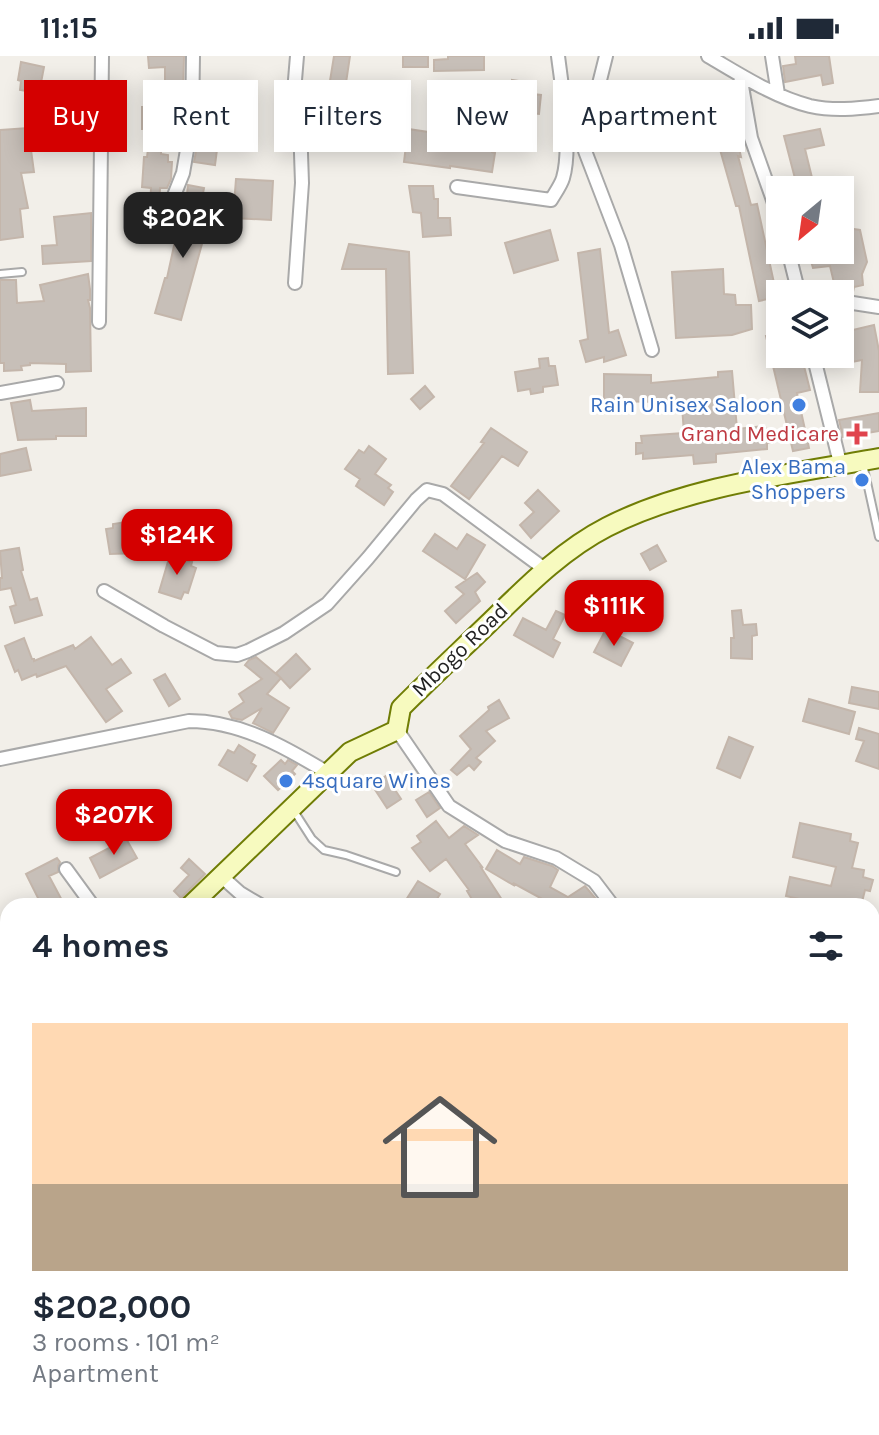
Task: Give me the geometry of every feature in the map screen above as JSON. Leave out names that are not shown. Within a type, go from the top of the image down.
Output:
[{"type":"main road","name":"Mbogo Road","points":[[397,730],[401,708],[546,570],[580,543],[607,527],[640,512],[715,490],[871,459]]},
{"type":"main road","points":[[198,898],[350,752],[397,730]]},
{"type":"street","points":[[99,322],[102,56]]},
{"type":"street","points":[[165,218],[183,173],[192,121],[193,56]]},
{"type":"street","points":[[295,283],[302,183],[295,80],[297,56]]},
{"type":"street","points":[[457,187],[551,200],[563,180],[566,154],[558,56]]},
{"type":"street","points":[[606,56],[585,151],[621,245],[652,350]]},
{"type":"street","points":[[708,56],[778,94],[810,106],[849,110],[879,106]]},
{"type":"street","points":[[772,56],[778,94]]},
{"type":"street","points":[[740,75],[751,138],[766,180]]},
{"type":"street","points":[[854,303],[879,307]]},
{"type":"street","points":[[816,368],[840,463]]},
{"type":"street","points":[[0,393],[57,383]]},
{"type":"street","points":[[104,591],[216,653],[237,655],[296,626],[327,604],[427,490],[443,494],[546,570]]},
{"type":"street","points":[[0,759],[189,721],[206,721],[244,730],[328,773]]},
{"type":"street","points":[[397,730],[449,806],[505,841],[556,858],[582,873],[594,881],[607,898]]},
{"type":"street","points":[[66,869],[87,898]]},
{"type":"street","points":[[221,876],[248,898]]},
{"type":"lane","points":[[0,274],[22,272]]},
{"type":"lane","points":[[871,459],[879,537]]},
{"type":"lane","points":[[292,808],[312,839],[324,850],[396,872]]},
{"type":"building","points":[[148,56],[184,56],[183,80],[165,80],[165,67],[149,68]]},
{"type":"building","points":[[334,56],[350,56],[346,80],[330,80]]},
{"type":"building","points":[[403,56],[428,56],[428,67],[403,67]]},
{"type":"building","points":[[448,56],[484,56],[484,70],[434,71],[434,60],[448,59]]},
{"type":"building","points":[[795,56],[829,56],[833,83],[823,85],[821,75],[785,82],[783,66],[796,64]]},
{"type":"building","points":[[21,62],[44,67],[42,80],[24,80],[24,91],[20,90],[21,81],[18,80]]},
{"type":"building","points":[[537,95],[541,95],[537,114]]},
{"type":"building","points":[[24,128],[24,152],[31,152],[34,172],[21,173],[28,208],[20,209],[23,237],[0,240],[0,130]]},
{"type":"building","points":[[411,129],[427,132],[427,152],[495,153],[492,172],[404,162],[405,152],[411,152]]},
{"type":"building","points":[[820,129],[824,145],[805,149],[812,176],[794,176],[784,136]]},
{"type":"building","points":[[148,152],[161,152],[168,155],[168,162],[172,162],[167,188],[160,188],[159,207],[150,206],[151,188],[142,187],[144,157],[147,157]]},
{"type":"building","points":[[196,152],[217,152],[215,165],[194,162]]},
{"type":"building","points":[[721,152],[740,152],[741,157],[738,156],[751,205],[757,204],[766,246],[766,264],[770,264],[773,280],[766,280],[766,299],[759,301],[739,206],[736,206]]},
{"type":"building","points":[[236,179],[273,181],[271,220],[233,218]]},
{"type":"building","points":[[188,185],[204,188],[196,230],[205,233],[181,320],[155,313],[167,278],[177,232],[183,232]]},
{"type":"building","points":[[409,186],[433,186],[434,199],[438,199],[438,218],[450,218],[451,235],[423,237],[421,213],[413,212]]},
{"type":"building","points":[[91,213],[91,261],[43,264],[42,246],[57,245],[54,217]]},
{"type":"building","points":[[854,229],[860,230],[867,262],[862,274],[863,285],[854,287],[854,280],[833,280],[830,266],[813,268],[812,264],[854,264]]},
{"type":"building","points":[[550,230],[558,260],[514,273],[505,243]]},
{"type":"building","points":[[349,244],[409,252],[413,373],[388,374],[386,269],[342,269]]},
{"type":"building","points":[[600,249],[609,333],[618,330],[626,355],[604,362],[604,357],[586,362],[580,341],[588,339],[578,253]]},
{"type":"building","points":[[723,269],[724,294],[735,295],[736,305],[751,305],[752,329],[732,335],[676,338],[672,272]]},
{"type":"building","points":[[88,274],[91,371],[66,372],[66,364],[30,363],[21,366],[22,370],[4,371],[4,363],[0,363],[0,280],[16,280],[17,303],[44,301],[40,285]]},
{"type":"building","points":[[874,325],[879,351],[879,392],[860,392],[862,360],[854,362],[854,330]]},
{"type":"building","points":[[548,358],[549,366],[555,366],[558,385],[543,387],[543,392],[531,394],[530,389],[518,391],[515,372],[540,368],[539,359]]},
{"type":"building","points":[[774,368],[804,368],[810,390],[797,393],[809,448],[793,451]]},
{"type":"building","points":[[732,371],[737,429],[765,426],[766,431],[772,431],[773,443],[767,443],[767,449],[716,454],[716,462],[694,464],[693,455],[643,459],[643,453],[636,454],[636,443],[642,443],[641,436],[684,433],[682,406],[664,407],[663,402],[604,401],[604,374],[651,375],[651,383],[718,377],[718,372]]},
{"type":"building","points":[[425,386],[434,397],[420,409],[411,399]]},
{"type":"building","points":[[30,400],[32,411],[86,408],[86,436],[18,440],[11,403]]},
{"type":"building","points":[[879,413],[879,431],[843,437],[839,420]]},
{"type":"building","points":[[491,428],[527,452],[518,466],[502,456],[469,499],[451,486],[484,443],[481,442]]},
{"type":"building","points":[[369,446],[386,459],[375,474],[391,485],[388,488],[393,492],[384,505],[356,486],[360,479],[345,469],[359,450],[364,453]]},
{"type":"building","points":[[26,448],[31,470],[0,476],[0,454]]},
{"type":"building","points":[[538,490],[559,511],[531,538],[520,525],[534,512],[525,503]]},
{"type":"building","points":[[127,522],[127,526],[151,522],[155,547],[137,550],[137,553],[110,554],[106,529],[113,528],[113,524]]},
{"type":"building","points":[[435,534],[457,549],[467,534],[485,545],[465,579],[423,551]]},
{"type":"building","points":[[657,545],[666,561],[650,570],[641,554]]},
{"type":"building","points":[[19,548],[21,571],[30,600],[37,598],[42,615],[15,623],[10,607],[16,605],[11,588],[0,590],[0,551]]},
{"type":"building","points":[[170,555],[192,562],[191,566],[196,568],[188,593],[184,592],[181,599],[159,592]]},
{"type":"building","points":[[477,573],[485,582],[475,592],[480,601],[456,623],[445,611],[464,594],[456,587]]},
{"type":"building","points":[[741,610],[743,625],[756,624],[757,635],[752,636],[752,659],[731,658],[731,638],[734,638],[732,611]]},
{"type":"building","points":[[556,611],[565,615],[553,639],[560,643],[553,657],[514,635],[523,618],[546,630]]},
{"type":"building","points":[[606,629],[633,643],[621,666],[594,652]]},
{"type":"building","points":[[91,637],[112,665],[121,659],[131,673],[106,689],[122,711],[106,722],[66,666],[22,680],[18,670],[15,672],[5,646],[24,638],[34,661],[73,645],[75,649]]},
{"type":"building","points":[[296,654],[310,669],[290,688],[276,673]]},
{"type":"building","points":[[256,657],[281,678],[267,694],[289,708],[273,733],[253,723],[262,708],[242,720],[232,718],[229,712],[244,702],[239,694],[262,679],[245,665]]},
{"type":"building","points":[[165,674],[180,699],[169,706],[154,680]]},
{"type":"building","points":[[852,687],[879,692],[879,709],[849,703]]},
{"type":"building","points":[[809,699],[855,712],[849,734],[803,721]]},
{"type":"building","points":[[499,700],[509,718],[486,731],[495,741],[476,758],[481,762],[474,770],[469,765],[457,775],[451,770],[471,749],[460,736]]},
{"type":"building","points":[[859,728],[879,734],[879,769],[856,761],[864,741],[856,739]]},
{"type":"building","points":[[729,737],[753,747],[740,778],[717,768]]},
{"type":"building","points":[[239,745],[255,755],[251,763],[256,766],[247,781],[219,765],[228,750],[234,753]]},
{"type":"building","points":[[281,760],[285,764],[288,760],[297,765],[292,771],[295,774],[278,790],[264,776]]},
{"type":"building","points":[[386,776],[401,799],[387,808],[372,785]]},
{"type":"building","points":[[429,792],[440,808],[427,817],[416,800]]},
{"type":"building","points":[[436,821],[449,838],[464,826],[478,835],[465,844],[501,898],[471,898],[469,890],[446,859],[430,871],[412,848],[421,842],[417,836]]},
{"type":"building","points":[[800,823],[851,834],[850,841],[858,843],[852,868],[864,870],[863,877],[873,880],[870,891],[865,890],[863,898],[786,896],[790,877],[831,886],[836,867],[793,857]]},
{"type":"building","points":[[124,835],[137,858],[100,878],[90,858],[115,845],[113,841]]},
{"type":"building","points":[[497,850],[520,864],[524,857],[558,870],[550,887],[568,897],[585,886],[595,898],[540,898],[486,869]]},
{"type":"building","points":[[57,858],[60,862],[58,872],[49,876],[61,898],[38,898],[26,874]]},
{"type":"building","points":[[189,859],[205,874],[181,898],[174,891],[189,875],[181,868]]},
{"type":"building","points":[[418,881],[440,894],[438,898],[407,898]]},
{"type":"place","name":"Rain Unisex Saloon","points":[[799,405]]},
{"type":"place","name":"Grand Medicare","points":[[857,434]]},
{"type":"place","name":"Alex Bama Shoppers","points":[[862,480]]},
{"type":"place","name":"4square Wines","points":[[286,781]]}]
